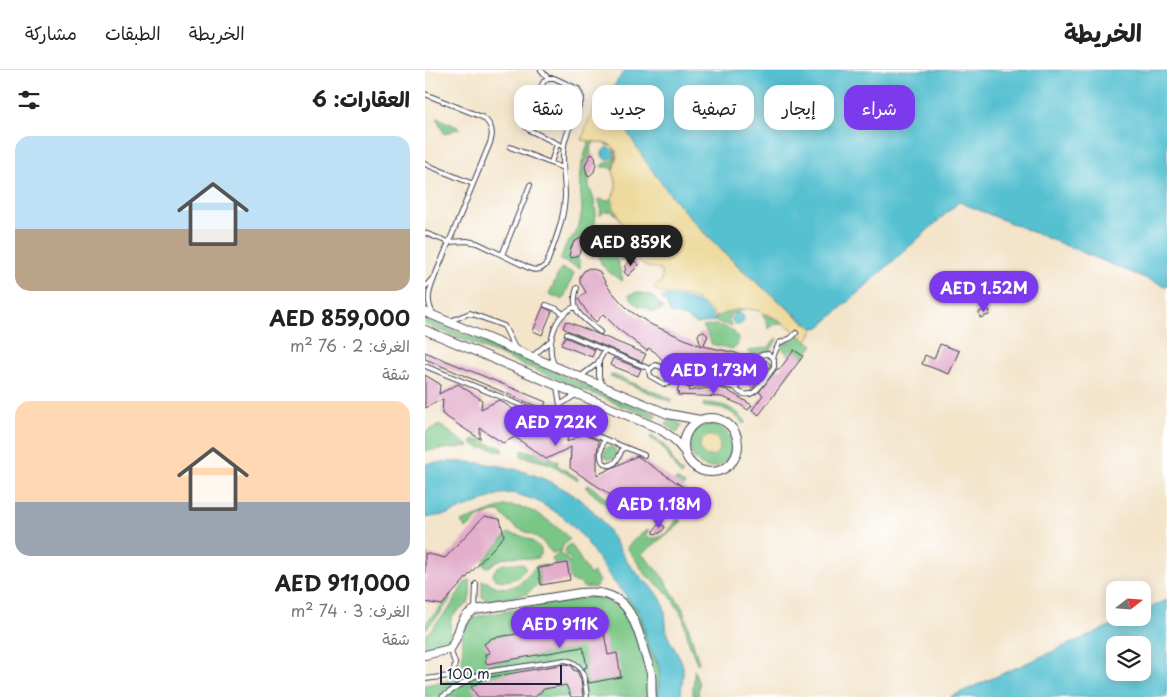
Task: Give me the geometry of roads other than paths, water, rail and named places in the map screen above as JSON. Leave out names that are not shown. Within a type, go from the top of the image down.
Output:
[{"type":"street","points":[[425,312],[668,414],[700,420]]},
{"type":"street","points":[[425,330],[660,429],[674,439],[692,465],[706,472],[717,472],[726,468],[736,457],[737,437],[731,427],[722,420],[711,418],[700,420],[694,423],[686,433],[684,452]]},
{"type":"street","points":[[425,655],[450,649],[456,640],[463,619],[475,610],[588,592],[603,594],[624,605],[633,617],[650,671],[651,697]]},
{"type":"lane","points":[[541,70],[548,78]]},
{"type":"lane","points":[[425,234],[448,242],[472,242],[534,270],[545,266],[559,233],[563,214],[565,186],[563,168],[564,147],[568,131],[581,101],[581,94],[578,89],[554,78],[548,78],[543,81],[524,123],[529,130],[564,147]]},
{"type":"lane","points":[[425,94],[481,117],[489,124],[492,138],[448,242],[429,294],[429,301],[435,316]]},
{"type":"lane","points":[[551,163],[557,144]]},
{"type":"lane","points":[[510,146],[563,168]]},
{"type":"lane","points":[[425,164],[473,184]]},
{"type":"lane","points":[[502,255],[530,184]]},
{"type":"lane","points":[[425,286],[435,276]]},
{"type":"lane","points":[[577,288],[574,296],[575,307],[579,315],[600,332]]},
{"type":"lane","points":[[546,305],[557,309],[563,314]]},
{"type":"lane","points":[[533,356],[544,348],[551,339],[563,314],[575,307]]},
{"type":"lane","points":[[449,322],[470,313],[499,324],[508,330],[517,350]]},
{"type":"lane","points":[[672,378],[691,385],[716,383],[737,388],[743,394],[753,393],[774,367],[773,357],[779,343],[796,333]]},
{"type":"lane","points":[[567,334],[650,368]]},
{"type":"lane","points":[[551,339],[550,351],[554,365]]},
{"type":"lane","points":[[581,376],[599,362],[605,350]]},
{"type":"lane","points":[[737,388],[737,380],[751,361],[765,354],[773,357]]},
{"type":"lane","points":[[599,362],[599,376],[603,386]]},
{"type":"lane","points":[[655,365],[671,372],[672,378],[669,383],[662,383],[650,376],[650,368],[655,365]]},
{"type":"lane","points":[[425,366],[644,455]]},
{"type":"lane","points":[[554,419],[560,405],[556,384]]},
{"type":"lane","points":[[560,405],[579,394]]},
{"type":"lane","points":[[605,440],[601,455],[602,460],[606,464],[612,464],[617,461],[623,447]]},
{"type":"lane","points":[[475,610],[476,584]]},
{"type":"lane","points":[[425,679],[449,676],[454,671],[456,666],[450,649]]},
{"type":"lane","points":[[442,697],[468,680],[485,672],[565,660],[574,662],[581,668],[587,697]]},
{"type":"water","points":[[625,70],[1167,70],[1167,287],[959,202],[821,326],[817,328],[811,327],[722,250],[669,193],[646,161],[627,130],[664,130],[664,85],[615,85]]},
{"type":"water","points":[[606,148],[610,148],[614,154],[610,160],[606,160],[602,156],[602,152]]},
{"type":"water","points":[[666,296],[688,299],[701,305],[707,309],[716,321],[697,324],[683,316],[670,313],[667,304],[661,298]]},
{"type":"water","points":[[736,313],[740,313],[744,319],[740,325],[736,325],[732,321],[732,317]]},
{"type":"water","points":[[444,462],[487,464],[528,473],[567,491],[600,518],[628,563],[662,600],[665,609],[667,633],[683,667],[681,697],[658,697],[660,672],[657,661],[647,643],[643,622],[638,610],[613,581],[584,538],[562,516],[535,500],[512,493],[500,494],[449,514],[425,518],[425,464]]},
{"type":"water","points":[[1167,600],[1167,697],[950,697],[1110,626],[1151,626],[1151,607]]}]
